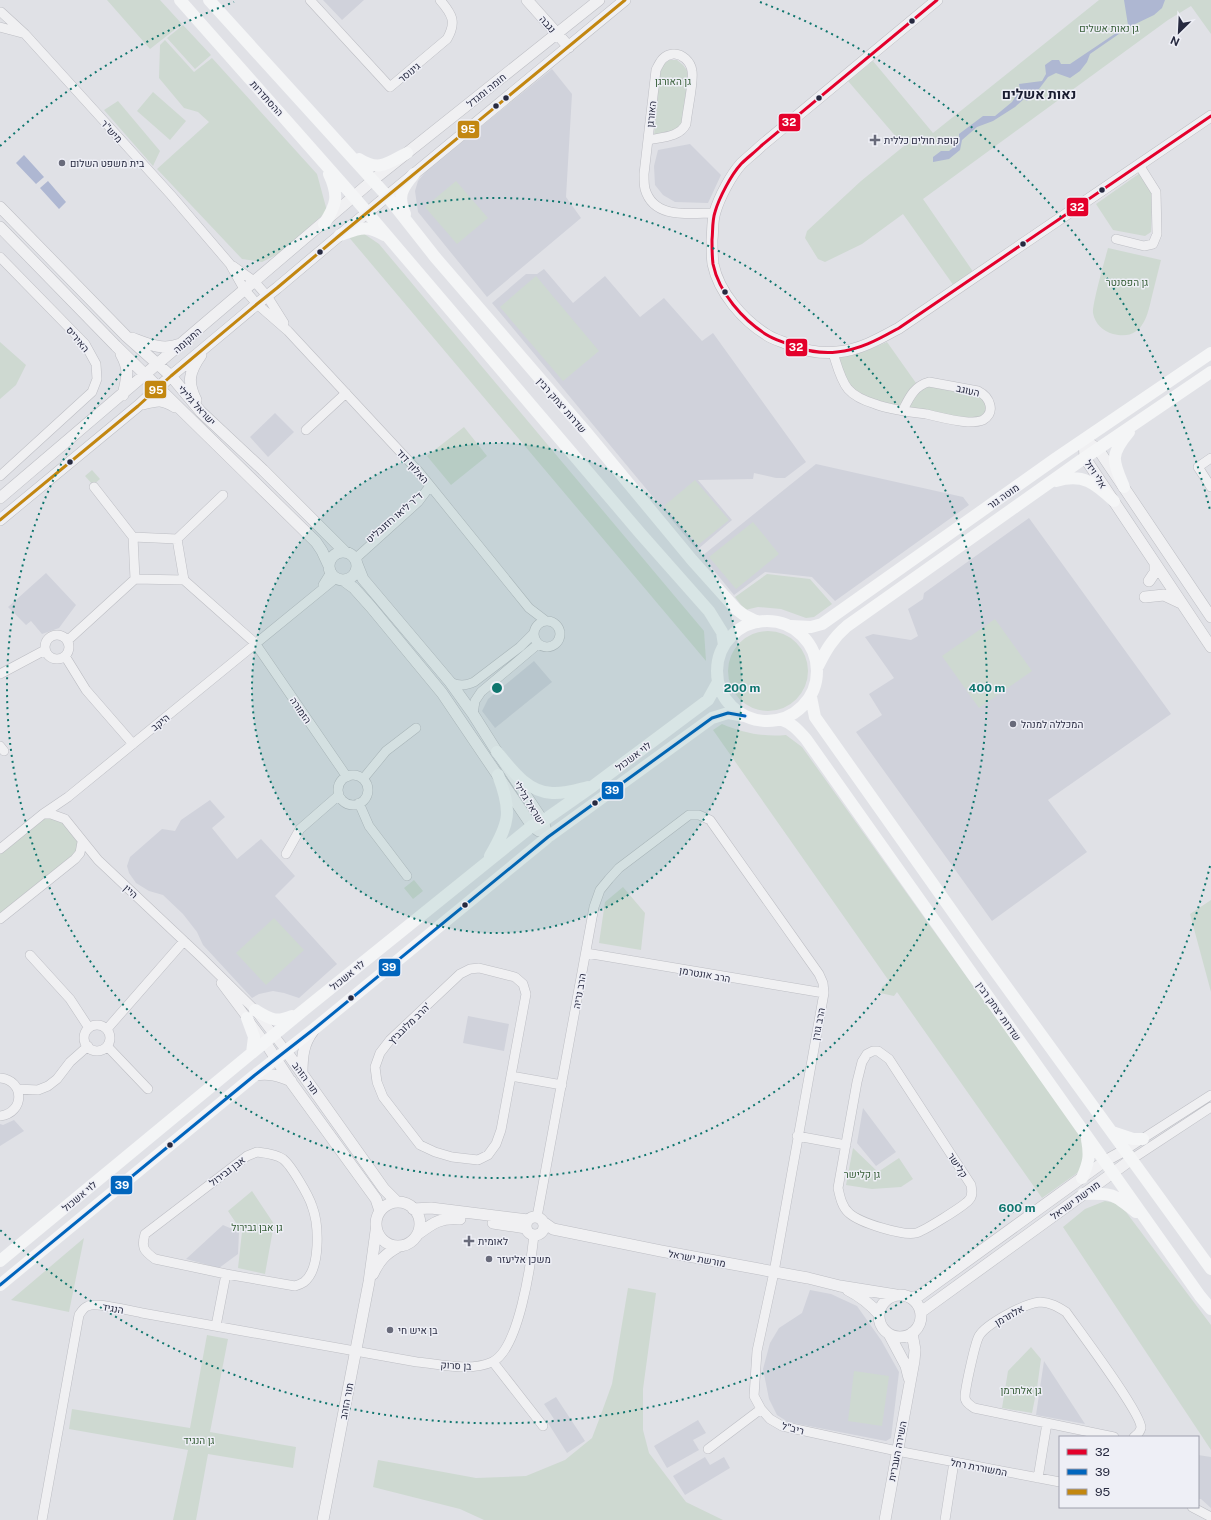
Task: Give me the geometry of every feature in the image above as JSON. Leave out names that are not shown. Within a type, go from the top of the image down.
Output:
[{"type":"main road","name":"ההסתדרות","points":[[180,0],[354,197]]},
{"type":"main road","points":[[209,0],[373,180]]},
{"type":"main road","points":[[342,146],[367,165],[375,167],[386,164],[407,153]]},
{"type":"main road","points":[[324,224],[333,209],[336,197],[333,182],[326,165]]},
{"type":"main road","points":[[410,226],[402,207],[401,199],[404,185],[414,174]]},
{"type":"main road","name":"שדרות יצחק רבין","points":[[373,180],[435,257],[586,432],[697,566],[736,610],[758,622]]},
{"type":"main road","points":[[354,197],[366,213],[389,238],[640,533],[710,611],[722,632],[724,645]]},
{"type":"main road","points":[[340,235],[362,228],[370,228],[389,238]]},
{"type":"main road","name":"מוטה גור","points":[[791,626],[812,627],[822,624],[1084,440],[1211,353]]},
{"type":"main road","name":"מוטה גור","points":[[818,666],[829,645],[847,626],[1047,484],[1211,372]]},
{"type":"main road","points":[[1124,487],[1115,467],[1114,454],[1120,443],[1137,422]]},
{"type":"main road","points":[[1047,484],[1066,478],[1074,477],[1082,479],[1100,488],[1114,501]]},
{"type":"main road","points":[[766,620],[779,621],[791,626],[803,635],[812,646],[817,660],[818,675],[814,692],[800,710],[791,716],[780,720],[759,721],[745,716],[728,702],[722,693],[718,682],[718,662],[724,645],[727,640],[738,630],[751,623],[766,620]]},
{"type":"main road","name":"לוי אשכול","points":[[0,1262],[252,1052],[487,862],[537,823],[593,786],[708,700],[718,682]]},
{"type":"main road","name":"שדרות יצחק רבין","points":[[811,697],[815,717],[979,948],[1211,1269]]},
{"type":"main road","name":"לוי אשכול","points":[[0,1285],[548,837],[712,718],[728,713],[745,716]]},
{"type":"main road","name":"שדרות יצחק רבין","points":[[780,720],[788,722],[794,726],[806,739],[1200,1296],[1211,1309]]},
{"type":"main road","points":[[496,752],[521,779],[532,787],[543,792],[564,792],[593,786]]},
{"type":"main road","points":[[487,862],[502,834],[507,816],[508,807],[498,775]]},
{"type":"main road","points":[[252,1052],[254,1037],[251,1014],[273,1020],[281,1020],[299,1014]]},
{"type":"main road","points":[[1112,1132],[1133,1139],[1143,1139]]},
{"type":"main road","points":[[1082,1178],[1090,1154],[1086,1134]]},
{"type":"main road","points":[[1083,1194],[1107,1193],[1119,1198],[1147,1220]]},
{"type":"street","name":"גינוסר","points":[[310,0],[390,87],[447,40],[452,31],[453,19],[447,8],[440,0]]},
{"type":"street","name":"נגבה","points":[[527,0],[568,47]]},
{"type":"street","name":"חומה ומגדל","points":[[373,180],[599,0]]},
{"type":"street","name":"חומה ומגדל","points":[[387,196],[625,0]]},
{"type":"street","points":[[937,0],[740,165],[722,195],[715,213],[712,232],[714,264],[719,281],[738,311],[758,329],[775,339],[814,352],[833,353],[858,348],[884,337],[1211,117]]},
{"type":"street","points":[[0,22],[1,10]]},
{"type":"street","name":"מיש\"ר","points":[[1,10],[25,34],[230,264],[244,289],[257,304]]},
{"type":"street","points":[[0,27],[25,34]]},
{"type":"street","name":"האורגן","points":[[649,140],[678,134],[683,130],[686,124],[693,72],[688,62],[683,57],[676,54],[668,55],[661,59],[656,70],[644,174],[645,189],[654,204],[661,210],[677,214],[715,213]]},
{"type":"street","points":[[1116,239],[1144,246],[1153,244],[1157,234],[1156,192],[1139,165]]},
{"type":"street","name":"התקומה","points":[[0,498],[123,395],[244,289],[324,224],[373,180]]},
{"type":"street","name":"התקומה","points":[[0,520],[387,196]]},
{"type":"street","name":"ישראל גלילי","points":[[0,207],[126,336],[171,376],[201,412],[352,557],[363,579],[450,682],[473,714],[537,823]]},
{"type":"street","name":"ישראל גלילי","points":[[0,228],[116,346],[185,412],[251,480],[316,542],[335,574],[354,588],[371,606],[442,693],[498,775],[548,837]]},
{"type":"street","name":"האיריס","points":[[0,257],[85,344],[96,364],[97,379],[92,392],[0,476]]},
{"type":"street","name":"מיש\"ר","points":[[230,264],[254,281]]},
{"type":"street","name":"האלוף דוד","points":[[254,281],[267,296],[288,331]]},
{"type":"street","name":"האלוף דוד","points":[[257,304],[288,331],[346,393],[430,486],[530,608],[546,621]]},
{"type":"street","points":[[126,336],[158,347],[179,345],[189,338]]},
{"type":"street","points":[[116,346],[128,368],[128,376],[123,395]]},
{"type":"street","points":[[201,412],[191,391],[190,378],[194,365],[207,346]]},
{"type":"street","name":"העוגב","points":[[833,353],[842,380],[852,392],[862,399],[876,405],[903,410],[968,422],[976,422],[983,420],[988,415],[990,403],[985,394],[978,391],[929,382],[921,384],[910,395],[903,410]]},
{"type":"street","points":[[306,430],[346,393]]},
{"type":"street","points":[[138,406],[157,400],[166,402],[185,412]]},
{"type":"street","name":"אלי ויזל","points":[[1084,440],[1098,449],[1211,617]]},
{"type":"street","name":"אלי ויזל","points":[[1084,440],[1085,458],[1154,564],[1211,647]]},
{"type":"street","points":[[1211,458],[1198,467],[1211,487]]},
{"type":"street","name":"ד\"ר ליאו רוזנבליט","points":[[352,557],[418,502],[430,486]]},
{"type":"street","points":[[94,487],[133,537],[135,579]]},
{"type":"street","points":[[133,537],[177,539],[223,495]]},
{"type":"street","points":[[67,641],[135,579],[184,580],[177,539]]},
{"type":"street","points":[[336,554],[352,557],[356,572],[351,578],[335,574],[332,557],[336,554]]},
{"type":"street","points":[[1149,581],[1154,572],[1154,564]]},
{"type":"street","name":"היקב","points":[[0,849],[43,814],[68,797],[133,744],[318,592],[335,574]]},
{"type":"street","name":"הזמורה","points":[[184,580],[255,643],[347,776]]},
{"type":"street","points":[[1145,597],[1164,595],[1182,604]]},
{"type":"street","name":"האלוף דוד","points":[[530,608],[534,630]]},
{"type":"street","points":[[450,682],[456,685],[466,686],[474,682],[520,647],[534,630],[542,622],[551,621],[558,627],[560,636],[559,640],[556,644],[549,648],[541,647],[534,638],[534,630]]},
{"type":"street","points":[[54,635],[61,636],[67,641],[69,647],[64,656],[57,659],[50,657],[45,650],[46,643],[50,637],[54,635]]},
{"type":"street","points":[[473,714],[475,701],[481,692],[538,644]]},
{"type":"street","points":[[0,674],[45,650]]},
{"type":"street","points":[[64,656],[86,690],[133,744]]},
{"type":"street","points":[[363,779],[386,751],[416,728]]},
{"type":"street","points":[[347,776],[358,776],[363,779],[368,787],[368,792],[366,797],[359,804],[348,804],[342,800],[339,795],[340,784],[347,776]]},
{"type":"street","points":[[286,854],[300,829],[339,795]]},
{"type":"street","points":[[43,814],[52,814],[65,819],[64,812],[68,797]]},
{"type":"street","points":[[359,804],[369,826],[407,876]]},
{"type":"street","name":"הרב נריה","points":[[538,1226],[594,907],[600,890],[619,868],[689,815],[699,815]]},
{"type":"street","name":"הרב גורן","points":[[699,815],[710,820],[819,974],[823,983],[824,993],[797,1136],[774,1272]]},
{"type":"street","name":"היין","points":[[65,819],[98,860],[202,958],[270,1038]]},
{"type":"street","points":[[0,919],[75,859],[80,853],[82,842]]},
{"type":"street","points":[[75,859],[89,858],[98,860]]},
{"type":"street","points":[[107,1029],[184,941]]},
{"type":"street","name":"הרב אונטרמן","points":[[586,953],[824,993]]},
{"type":"street","points":[[30,955],[70,999],[89,1028]]},
{"type":"street","name":"הרב מלובביץ'","points":[[479,968],[515,977],[523,984],[526,994],[512,1076],[501,1130],[496,1144],[488,1155],[478,1160],[452,1157],[435,1152],[420,1145],[383,1097],[377,1082],[375,1067],[380,1053],[390,1040],[460,974],[470,969],[479,968]]},
{"type":"street","points":[[100,1025],[107,1029],[110,1037],[107,1046],[104,1049],[95,1050],[88,1046],[84,1037],[89,1028],[100,1025]]},
{"type":"street","points":[[302,1074],[304,1047],[314,1029]]},
{"type":"street","name":"תור הזהב","points":[[270,1038],[281,1055],[291,1082],[376,1199],[380,1211]]},
{"type":"street","points":[[17,1089],[38,1090],[48,1086],[57,1079],[70,1062],[88,1046]]},
{"type":"street","points":[[107,1046],[148,1089]]},
{"type":"street","name":"קלישר","points":[[873,1051],[878,1052],[889,1059],[971,1186],[972,1193],[970,1200],[940,1220],[916,1233],[908,1233],[871,1225],[848,1213],[841,1201],[838,1188],[846,1145],[862,1062],[867,1054],[873,1051]]},
{"type":"street","name":"תור הזהב","points":[[281,1055],[302,1074],[384,1189],[397,1202]]},
{"type":"street","points":[[255,1075],[265,1073],[274,1074],[291,1082]]},
{"type":"street","points":[[512,1076],[562,1085]]},
{"type":"street","points":[[0,1078],[8,1079],[14,1083],[19,1095],[19,1102],[16,1108],[11,1113],[0,1116]]},
{"type":"street","points":[[1129,1154],[1143,1139],[1211,1095]]},
{"type":"street","points":[[1129,1154],[1211,1107]]},
{"type":"street","points":[[797,1136],[846,1145]]},
{"type":"street","name":"אבן גבירול","points":[[256,1152],[268,1153],[283,1159],[292,1169],[312,1205],[317,1226],[316,1256],[310,1275],[303,1283],[295,1286],[226,1274],[155,1259],[146,1252],[142,1244],[145,1234],[247,1156],[256,1152]]},
{"type":"street","name":"מורשת ישראל","points":[[912,1298],[920,1295],[1105,1161],[1129,1154]]},
{"type":"street","name":"מורשת ישראל","points":[[920,1312],[1113,1172],[1129,1154]]},
{"type":"street","points":[[397,1202],[406,1204],[414,1209],[418,1214],[420,1221],[418,1234],[410,1243],[398,1247],[384,1242],[379,1237],[376,1231],[375,1222],[380,1211],[390,1203],[397,1202]]},
{"type":"street","name":"מורשת ישראל","points":[[414,1209],[431,1208],[538,1226],[840,1286],[896,1295]]},
{"type":"street","name":"מורשת ישראל","points":[[418,1234],[439,1220],[449,1218],[538,1226]]},
{"type":"street","points":[[538,1226],[522,1302],[513,1335],[502,1355],[493,1362],[543,1426]]},
{"type":"street","name":"תור הזהב","points":[[323,1520],[369,1282],[376,1231]]},
{"type":"street","name":"תור הזהב","points":[[369,1282],[378,1263],[384,1256],[398,1247]]},
{"type":"street","name":"ריב\"ל","points":[[774,1272],[757,1352],[754,1396],[762,1409],[770,1419],[782,1426],[897,1451]]},
{"type":"street","points":[[216,1326],[226,1274]]},
{"type":"street","name":"מורשת ישראל","points":[[840,1286],[858,1295],[879,1314]]},
{"type":"street","points":[[896,1295],[906,1295],[912,1298],[919,1306],[919,1324],[912,1333],[901,1337],[889,1334],[881,1325],[879,1314],[882,1304],[886,1299],[896,1295]]},
{"type":"street","name":"אלתרמן","points":[[1109,1436],[974,1408],[968,1404],[965,1397],[971,1362],[979,1335],[984,1330],[1016,1309],[1028,1304],[1041,1302],[1054,1305],[1066,1312],[1128,1400],[1138,1418],[1141,1427],[1139,1433],[1135,1436]]},
{"type":"street","name":"הנגיד","points":[[42,1520],[79,1315],[88,1305],[97,1305],[356,1351]]},
{"type":"street","name":"השירה העברית","points":[[885,1520],[914,1361],[915,1350],[912,1333]]},
{"type":"street","name":"השירה העברית","points":[[889,1334],[906,1366],[910,1382]]},
{"type":"street","name":"בן סרוק","points":[[356,1351],[417,1362],[459,1367],[472,1367],[493,1362]]},
{"type":"street","points":[[708,1449],[762,1409]]},
{"type":"street","points":[[1038,1478],[1047,1423]]},
{"type":"street","name":"המשוררת רחל","points":[[897,1451],[1059,1482]]},
{"type":"street","points":[[945,1520],[954,1462]]},
{"type":"street","points":[[1194,1508],[1211,1517]]},
{"type":"shaded area","points":[[323,0],[364,0],[342,20]]},
{"type":"shaded area","points":[[552,69],[572,94],[566,197],[581,218],[487,297],[418,212],[415,191],[418,181],[427,170]]},
{"type":"shaded area","points":[[690,144],[721,175],[708,203],[675,202],[663,195],[655,185],[654,166],[658,150]]},
{"type":"shaded area","points":[[544,269],[573,303],[605,276],[640,317],[664,298],[702,341],[713,333],[806,462],[785,478],[776,478],[754,473],[753,479],[698,480],[732,520],[697,550],[492,303],[526,274],[537,274]]},
{"type":"shaded area","points":[[275,413],[294,432],[268,457],[250,437]]},
{"type":"shaded area","points":[[816,464],[963,497],[969,505],[835,601],[812,577],[765,572],[734,595],[702,556]]},
{"type":"shaded area","name":"המכללה למנהל","points":[[1029,518],[1171,714],[1048,800],[1087,852],[992,921],[856,732],[882,715],[869,694],[894,678],[865,637],[873,634],[911,640],[918,636],[908,609],[923,599],[924,593]]},
{"type":"shaded area","points":[[46,573],[76,605],[59,628],[42,634],[31,621],[26,625],[8,607]]},
{"type":"shaded area","points":[[534,661],[552,682],[495,728],[482,711],[488,699]]},
{"type":"shaded area","points":[[210,800],[225,817],[212,828],[237,859],[261,839],[295,876],[275,896],[337,964],[299,998],[273,991],[259,994],[252,998],[203,945],[197,932],[183,914],[163,895],[149,891],[136,883],[129,873],[127,866],[130,857],[162,829],[175,831],[181,820]]},
{"type":"shaded area","points":[[468,1016],[509,1024],[504,1051],[463,1043]]},
{"type":"shaded area","points":[[863,1108],[896,1152],[876,1166],[857,1143]]},
{"type":"shaded area","points":[[14,1120],[24,1131],[0,1146],[0,1124],[3,1125]]},
{"type":"shaded area","points":[[223,1225],[239,1232],[238,1254],[219,1268],[186,1259]]},
{"type":"shaded area","points":[[810,1290],[831,1294],[857,1306],[881,1340],[899,1372],[891,1438],[886,1441],[788,1422],[777,1415],[769,1399],[763,1369],[770,1343],[779,1328],[802,1313]]},
{"type":"shaded area","points":[[1044,1361],[1085,1424],[1036,1415]]},
{"type":"shaded area","points":[[556,1397],[585,1441],[567,1453],[548,1423],[554,1419],[544,1404]]},
{"type":"shaded area","points":[[698,1420],[706,1433],[693,1440],[699,1450],[667,1468],[654,1446]]},
{"type":"shaded area","points":[[1199,1455],[1211,1457],[1211,1508],[1199,1499]]},
{"type":"shaded area","points":[[705,1457],[710,1465],[724,1457],[730,1468],[685,1495],[673,1476]]},
{"type":"green space","points":[[107,0],[160,0],[182,24],[150,49]]},
{"type":"green space","name":"גן נאות אשלים","points":[[1099,0],[1211,0],[1211,34],[1191,6],[1168,20],[923,199],[974,273],[954,286],[903,214],[862,244],[825,262],[818,259],[805,238],[807,231],[861,181],[904,146],[848,81],[873,61],[933,133]]},
{"type":"green space","points":[[183,25],[211,55],[195,69],[167,38]]},
{"type":"green space","points":[[165,40],[194,72],[212,58],[317,174],[327,211],[280,253],[262,262],[242,259],[157,169],[209,122],[198,112],[184,108],[159,78],[160,45]]},
{"type":"green space","name":"גן האורגן","points":[[669,60],[677,60],[689,73],[681,126],[676,130],[654,135],[660,72],[664,64]]},
{"type":"green space","points":[[153,92],[186,121],[170,140],[137,111]]},
{"type":"green space","points":[[118,101],[160,151],[153,166],[104,110]]},
{"type":"green space","points":[[1140,173],[1152,193],[1151,232],[1145,236],[1113,230],[1096,204]]},
{"type":"green space","points":[[456,181],[488,218],[457,244],[425,207]]},
{"type":"green space","points":[[360,231],[379,244],[704,631],[706,661],[347,235]]},
{"type":"green space","name":"גן הפסנטר","points":[[1108,248],[1161,260],[1145,320],[1137,331],[1131,334],[1123,335],[1109,333],[1100,326],[1094,317],[1094,301]]},
{"type":"green space","points":[[536,276],[599,351],[563,381],[500,307]]},
{"type":"green space","points":[[0,342],[26,365],[16,385],[0,399]]},
{"type":"green space","points":[[887,342],[916,383],[909,392],[902,406],[868,398],[856,392],[847,381],[838,356],[866,351]]},
{"type":"green space","points":[[929,385],[978,394],[987,400],[986,414],[976,419],[906,409],[912,396]]},
{"type":"green space","points":[[464,427],[487,456],[451,485],[427,456]]},
{"type":"green space","points":[[92,470],[100,479],[93,485],[85,476]]},
{"type":"green space","points":[[695,480],[729,520],[698,545],[664,506]]},
{"type":"green space","points":[[753,522],[779,554],[736,589],[709,557]]},
{"type":"green space","points":[[767,574],[810,579],[832,604],[814,617],[806,618],[781,609],[758,607],[745,610],[735,597]]},
{"type":"green space","points":[[995,619],[1032,671],[979,708],[942,656]]},
{"type":"green space","points":[[768,631],[783,634],[796,643],[805,656],[808,671],[805,686],[796,699],[783,708],[768,711],[753,708],[740,699],[731,686],[728,671],[731,656],[740,643],[753,634]]},
{"type":"green space","points":[[722,724],[753,734],[786,735],[802,747],[1080,1135],[1085,1157],[1080,1171],[1042,1198],[897,992],[894,996],[880,993],[882,987],[889,981],[713,730]]},
{"type":"green space","points":[[43,814],[65,819],[81,848],[0,919],[0,849]]},
{"type":"green space","points":[[414,880],[423,891],[413,899],[404,888]]},
{"type":"green space","points":[[623,887],[645,913],[641,950],[599,943],[605,902]]},
{"type":"green space","points":[[1211,900],[1211,992],[1190,914]]},
{"type":"green space","points":[[274,918],[304,950],[266,985],[236,953]]},
{"type":"green space","name":"גן קלישר","points":[[853,1148],[878,1172],[899,1158],[913,1179],[901,1187],[872,1189],[846,1185]]},
{"type":"green space","name":"גן אבן גבירול","points":[[252,1191],[274,1224],[265,1274],[238,1268],[242,1232],[228,1211]]},
{"type":"green space","points":[[1105,1201],[1115,1203],[1126,1212],[1211,1325],[1211,1450],[1063,1227],[1085,1209]]},
{"type":"green space","points":[[84,1238],[69,1312],[11,1300]]},
{"type":"green space","points":[[628,1288],[656,1293],[643,1389],[643,1430],[649,1453],[686,1502],[723,1520],[484,1520],[460,1509],[373,1487],[378,1460],[476,1478],[526,1476],[565,1460],[592,1438],[600,1417],[612,1384]]},
{"type":"green space","name":"גן הנגיד","points":[[207,1335],[228,1339],[210,1432],[296,1447],[293,1468],[208,1454],[196,1520],[173,1520],[188,1450],[69,1429],[72,1409],[190,1428]]},
{"type":"green space","name":"גן אלתרמן","points":[[1031,1347],[1041,1359],[1038,1389],[1032,1413],[1002,1408],[1008,1371]]},
{"type":"green space","points":[[854,1371],[889,1376],[882,1426],[848,1421]]},
{"type":"water","points":[[1124,0],[1165,0],[1162,8],[1154,15],[1129,27],[1090,54],[1087,62],[1080,71],[1070,78],[1056,73],[1048,77],[1036,93],[1027,101],[1024,99],[1015,107],[993,121],[977,127],[962,140],[960,150],[949,159],[933,162],[933,157],[941,151],[949,151],[959,143],[959,134],[983,116],[995,116],[1012,102],[1020,90],[1019,84],[1042,81],[1046,74],[1045,65],[1052,60],[1059,60],[1061,64],[1070,64],[1128,25]]},
{"type":"water","points":[[24,155],[44,177],[36,184],[16,163]]},
{"type":"water","points":[[48,181],[66,202],[59,209],[40,188]]},
{"type":"transit line","name":"95","points":[[0,520],[138,406],[171,376],[257,304],[625,0]]},
{"type":"transit line","name":"32","points":[[937,0],[741,164],[729,180],[722,194],[713,222],[712,258],[716,275],[733,305],[749,322],[770,337],[798,348],[826,353],[854,349],[877,340],[899,328],[1211,116]]},
{"type":"transit line","name":"39","points":[[0,1285],[548,837],[712,718],[728,713],[745,716]]},
{"type":"place","name":"קופת חולים כללית","points":[[875,140]]},
{"type":"place","name":"בית משפט השלום","points":[[62,163]]},
{"type":"place","name":"המכללה למנהל","points":[[1013,724]]},
{"type":"place","name":"לאומית","points":[[469,1241]]},
{"type":"place","name":"משכן אליעזר","points":[[489,1259]]},
{"type":"place","name":"בן איש חי","points":[[390,1330]]},
{"type":"district","name":"נאות אשלים","points":[[1039,94]]}]
